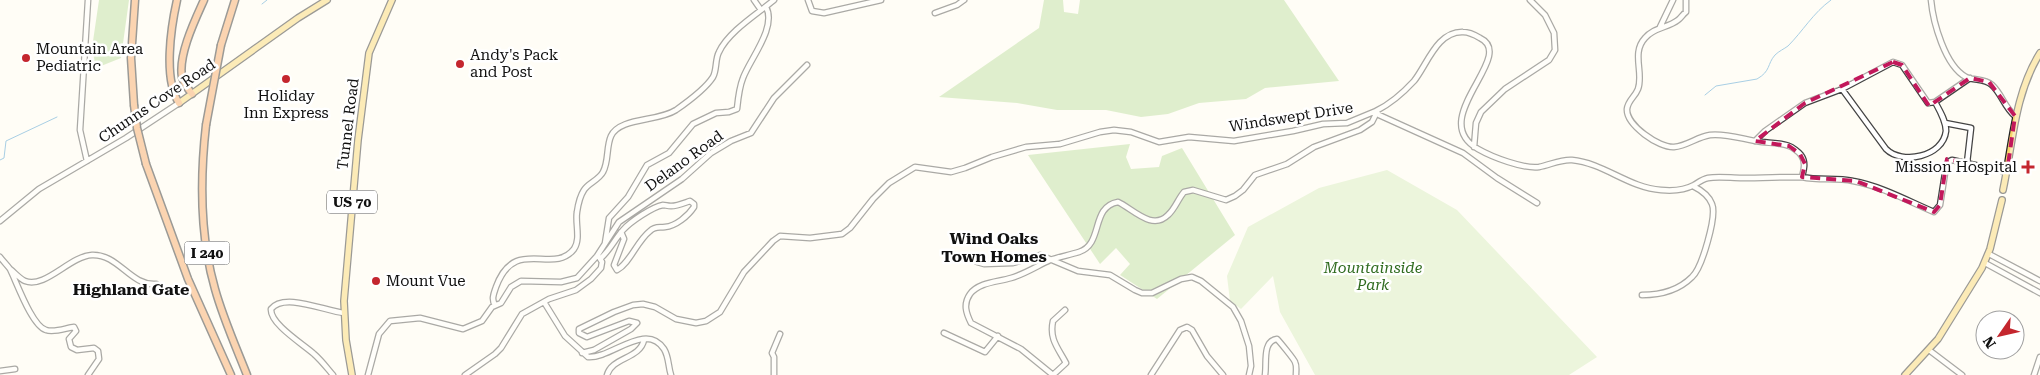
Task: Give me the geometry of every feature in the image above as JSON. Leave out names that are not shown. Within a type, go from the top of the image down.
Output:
[{"type":"highway","name":"I 240","points":[[135,0],[131,58],[134,105],[137,128],[146,164],[179,256],[230,375]]},
{"type":"highway","points":[[177,0],[170,58],[173,91],[178,103]]},
{"type":"highway","points":[[192,94],[182,78],[183,59],[190,34],[204,0]]},
{"type":"highway","name":"I 240","points":[[235,0],[221,45],[206,125],[204,197],[207,250],[219,303],[247,375]]},
{"type":"main road","name":"Chunns Cove Road","points":[[178,103],[298,18],[327,0]]},
{"type":"main road","name":"Tunnel Road","points":[[352,375],[346,340],[344,289],[358,143],[369,53],[392,0]]},
{"type":"main road","points":[[2003,190],[2015,116],[2028,75],[2040,53]]},
{"type":"main road","points":[[1905,375],[1943,332],[1985,263],[1989,254],[2002,200]]},
{"type":"street","points":[[87,161],[80,130],[88,0]]},
{"type":"street","points":[[754,0],[761,10]]},
{"type":"street","points":[[495,305],[493,298],[497,285],[503,272],[510,265],[521,259],[559,258],[567,255],[576,246],[577,212],[584,189],[602,174],[611,136],[620,126],[668,116],[683,105],[713,77],[719,52],[730,38],[753,16],[774,0]]},
{"type":"street","points":[[808,0],[812,11],[824,13],[880,0]]},
{"type":"street","points":[[935,13],[957,5],[964,0]]},
{"type":"street","points":[[1474,147],[1476,123],[1481,112],[1506,89],[1549,60],[1555,50],[1554,33],[1545,15],[1530,0]]},
{"type":"street","points":[[1660,28],[1673,0]]},
{"type":"street","points":[[1686,0],[1686,12],[1678,21],[1660,28],[1644,38],[1637,61],[1639,73],[1638,89],[1630,100],[1627,110],[1629,119],[1636,128],[1658,144],[1666,147],[1683,146],[1699,137],[1711,135],[1727,135],[1789,146],[1800,154],[1805,164],[1802,177]]},
{"type":"street","points":[[1932,0],[1934,22],[1946,51],[1958,70],[1970,78],[1989,82],[2015,116]]},
{"type":"street","points":[[605,245],[610,218],[628,197],[647,165],[669,153],[693,124],[716,113],[737,109],[738,94],[743,78],[755,57],[768,24],[769,16],[766,7]]},
{"type":"street","points":[[1065,310],[1052,322],[1051,333],[1066,363],[1053,375],[1021,349],[971,323],[967,315],[965,303],[970,293],[983,285],[1013,278],[1052,260],[1083,251],[1095,235],[1099,217],[1104,208],[1112,203],[1118,202],[1145,219],[1161,220],[1168,215],[1184,192],[1194,190],[1226,200],[1239,193],[1255,175],[1286,164],[1314,148],[1366,126],[1376,116],[1376,111],[1408,88],[1443,39],[1455,33],[1470,33],[1486,41],[1490,50],[1489,61],[1471,91],[1461,119],[1464,136],[1474,147],[1507,160],[1532,167],[1574,160],[1608,170],[1642,187],[1662,190],[1683,189],[1710,178],[1837,178],[1856,181],[1934,212],[1940,205],[1948,162],[1952,160],[2007,172]]},
{"type":"street","points":[[1755,141],[1805,103],[1842,89],[1890,62],[1902,65],[1928,103],[1935,102],[1970,78]]},
{"type":"street","name":"Delano Road","points":[[599,257],[619,222],[682,179],[711,153],[731,141],[750,133],[774,98],[807,65]]},
{"type":"street","points":[[1842,89],[1886,149],[1895,156],[1918,156],[1936,148],[1944,137],[1945,122],[1935,102]]},
{"type":"street","name":"Chunns Cove Road","points":[[0,221],[39,189],[126,138],[178,103]]},
{"type":"street","name":"Windswept Drive","points":[[582,353],[594,350],[631,329],[636,323],[629,321],[587,336],[579,333],[579,328],[633,305],[643,304],[655,307],[676,319],[692,322],[706,321],[714,317],[725,305],[744,272],[773,241],[780,236],[810,238],[842,234],[850,228],[873,199],[889,183],[915,167],[951,172],[1026,146],[1060,144],[1092,134],[1114,130],[1124,130],[1159,142],[1189,137],[1234,140],[1293,131],[1323,124],[1347,123],[1376,111],[1379,115],[1463,153],[1504,183],[1537,203]]},
{"type":"street","points":[[1945,122],[1971,128],[1967,164]]},
{"type":"street","points":[[1642,295],[1657,295],[1666,292],[1693,277],[1699,269],[1704,256],[1713,215],[1712,205],[1701,190],[1693,186]]},
{"type":"street","points":[[368,375],[379,334],[390,321],[420,318],[463,329],[482,321],[495,305],[501,303],[511,287],[521,281],[561,282],[572,280],[612,246],[621,232],[634,221],[661,206],[674,206],[690,201],[694,204],[690,212],[675,224],[651,230],[640,241],[623,266],[617,270],[614,266],[624,239],[621,232]]},
{"type":"street","points":[[1989,254],[2040,281]]},
{"type":"street","points":[[0,257],[9,268],[25,281],[37,282],[82,256],[99,255],[116,262],[139,281],[156,284]]},
{"type":"street","points":[[977,262],[984,264],[1013,263],[1037,255],[1078,271],[1110,275],[1135,290],[1146,294],[1152,294],[1188,277],[1197,279],[1238,312],[1249,346],[1251,366],[1248,375]]},
{"type":"street","points":[[465,375],[501,348],[522,314],[544,302],[567,294],[584,284],[601,268],[599,257]]},
{"type":"street","points":[[1985,263],[2040,293]]},
{"type":"street","points":[[9,268],[26,305],[38,324],[45,330],[52,331],[74,327],[76,331],[69,339],[71,347],[77,350],[94,348],[99,354],[99,359],[88,375]]},
{"type":"street","points":[[333,375],[314,354],[277,324],[271,314],[271,309],[277,303],[292,301],[344,313]]},
{"type":"street","points":[[544,302],[565,336],[588,357],[602,356],[638,338],[660,343],[668,359],[671,375]]},
{"type":"street","points":[[1151,375],[1180,330],[1187,327],[1192,330],[1206,356],[1224,375]]},
{"type":"street","points":[[944,332],[985,352],[998,336]]},
{"type":"street","points":[[774,375],[775,365],[772,353],[780,334]]},
{"type":"street","points":[[1264,375],[1268,344],[1274,339],[1279,340],[1295,362],[1296,375]]},
{"type":"street","points":[[607,375],[612,366],[641,348],[644,340]]},
{"type":"street","points":[[1929,350],[1962,375]]},
{"type":"street","points":[[2034,375],[2040,357]]},
{"type":"street","points":[[0,371],[15,369]]},
{"type":"highlighted area","points":[[1893,62],[1902,65],[1929,106],[1970,78],[1989,82],[2015,116],[2007,172],[1947,159],[1940,205],[1934,212],[1856,181],[1802,177],[1805,164],[1800,154],[1789,146],[1755,141],[1805,103]]},
{"type":"green space","points":[[99,0],[129,0],[121,58],[96,68],[92,48]]},
{"type":"green space","points":[[1044,0],[1063,0],[1064,12],[1078,14],[1080,0],[1284,0],[1339,81],[1265,88],[1246,99],[1199,103],[1168,114],[1141,117],[1106,110],[1057,110],[1017,103],[939,97],[1039,28]]},
{"type":"green space","points":[[1130,144],[1126,157],[1131,169],[1159,167],[1162,156],[1182,148],[1235,235],[1157,299],[1120,275],[1130,264],[1116,248],[1100,264],[1028,155]]},
{"type":"green space","name":"Mountainside Park","points":[[1387,170],[1457,210],[1597,357],[1569,375],[1315,375],[1280,312],[1273,276],[1241,309],[1230,301],[1227,276],[1248,227],[1319,188]]},
{"type":"waterway","points":[[262,4],[267,0]]},
{"type":"waterway","points":[[1705,95],[1716,86],[1757,79],[1761,76],[1767,70],[1775,55],[1788,46],[1831,0]]},
{"type":"waterway","points":[[0,160],[4,158],[6,141],[57,117]]},
{"type":"place","name":"Mountain Area Pediatric","points":[[26,58]]},
{"type":"place","name":"Andy's Pack and Post","points":[[460,64]]},
{"type":"place","name":"Holiday Inn Express","points":[[286,79]]},
{"type":"place","name":"Mission Hospital","points":[[2028,167]]},
{"type":"place","name":"Mount Vue","points":[[376,281]]},
{"type":"district","name":"Wind Oaks Town Homes","points":[[994,247]]},
{"type":"district","name":"Highland Gate","points":[[131,289]]}]
